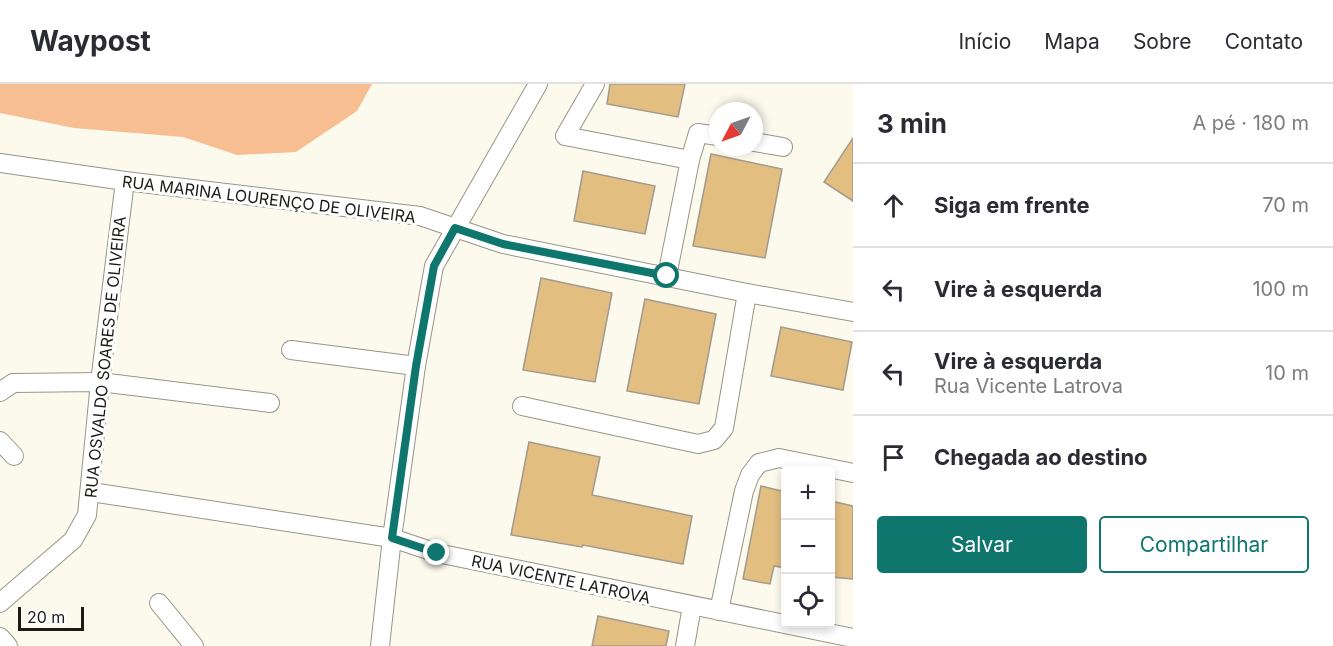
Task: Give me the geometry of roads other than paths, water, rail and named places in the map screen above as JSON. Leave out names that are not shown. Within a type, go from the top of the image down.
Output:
[{"type":"street","points":[[380,646],[392,538],[416,366],[434,266],[538,84]]},
{"type":"street","points":[[595,84],[565,136],[690,160]]},
{"type":"street","points":[[667,276],[690,160],[698,133],[709,135]]},
{"type":"street","points":[[763,144],[783,147]]},
{"type":"street","name":"RUA MARINA LOURENÇO DE OLIVEIRA","points":[[0,163],[125,181],[420,216],[503,244],[853,312]]},
{"type":"street","name":"RUA OSVALDO SOARES DE OLIVEIRA","points":[[0,603],[73,540],[87,514],[91,492],[100,382],[125,181]]},
{"type":"street","points":[[522,406],[698,444],[714,440],[724,428],[747,293]]},
{"type":"street","points":[[291,350],[416,366]]},
{"type":"street","points":[[0,392],[13,383],[100,382],[270,403]]},
{"type":"street","points":[[0,441],[14,456]]},
{"type":"street","points":[[719,611],[744,491],[750,475],[759,463],[779,458],[853,473]]},
{"type":"street","name":"RUA VICENTE LATROVA","points":[[91,492],[392,538],[437,553],[853,638]]},
{"type":"street","points":[[159,603],[194,646]]},
{"type":"street","points":[[685,646],[692,606]]},
{"type":"street","points":[[0,637],[8,646]]}]
